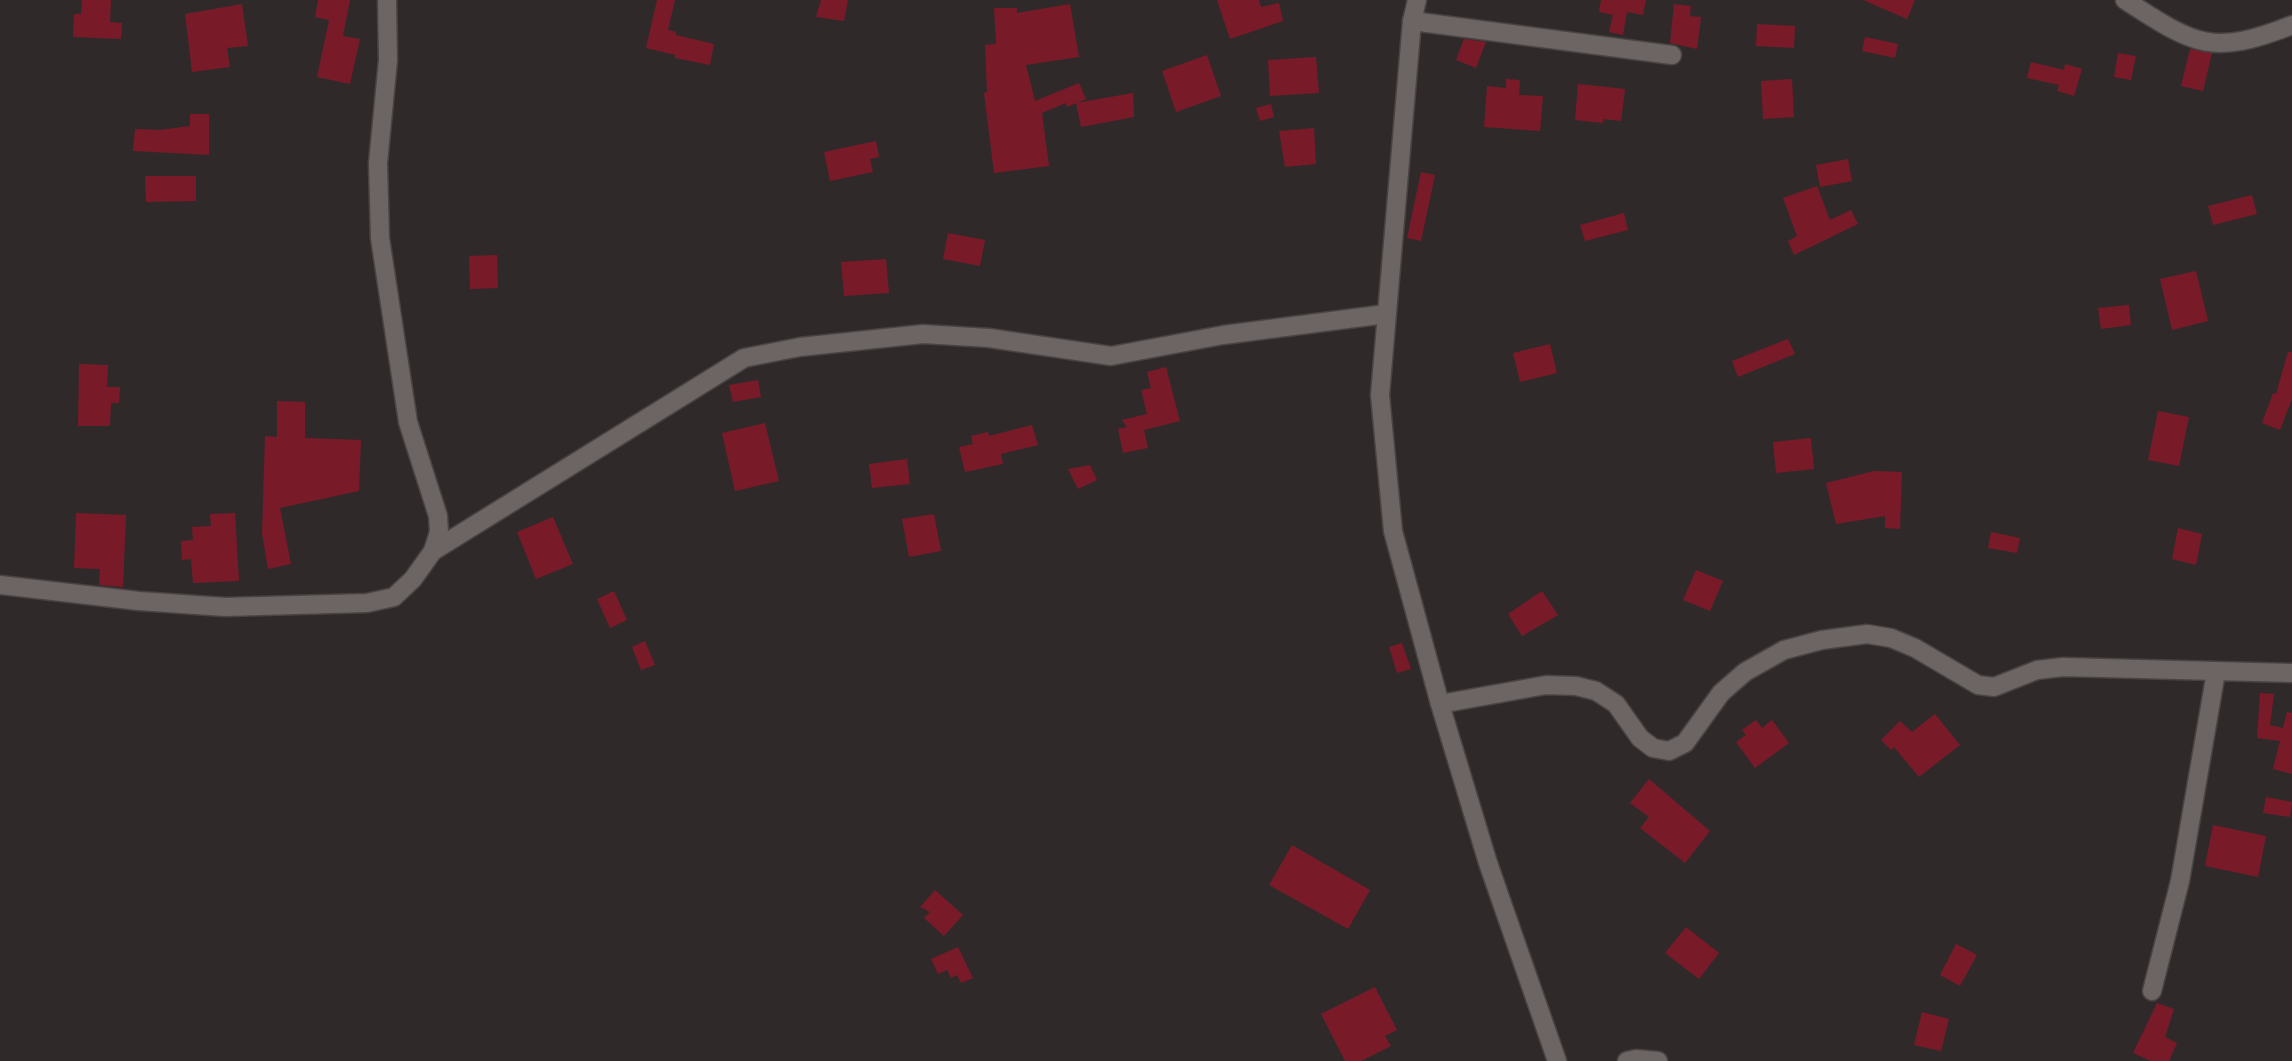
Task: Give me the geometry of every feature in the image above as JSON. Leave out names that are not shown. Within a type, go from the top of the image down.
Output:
[{"type":"street","points":[[0,585],[139,601],[225,607],[337,606],[394,597],[412,579],[433,551],[439,532],[438,516],[408,422],[380,238],[378,164],[388,60],[387,0]]},
{"type":"street","points":[[1417,0],[1412,21],[1380,395],[1393,531],[1440,704],[1488,863],[1557,1061]]},
{"type":"street","points":[[2125,0],[2173,30],[2203,43],[2231,44],[2292,25]]},
{"type":"street","points":[[1412,21],[1671,55]]},
{"type":"street","points":[[433,551],[744,358],[800,347],[923,334],[989,338],[1110,356],[1223,335],[1386,314]]},
{"type":"street","points":[[1440,704],[1526,688],[1576,686],[1596,691],[1616,704],[1640,738],[1653,748],[1669,751],[1685,743],[1721,693],[1745,672],[1784,650],[1821,640],[1867,634],[1891,638],[1915,648],[1978,685],[1995,687],[2037,670],[2063,668],[2292,673]]},
{"type":"street","points":[[2152,991],[2180,881],[2216,672]]},
{"type":"street","points":[[1627,1061],[1658,1061]]},
{"type":"building","points":[[82,0],[111,0],[110,22],[122,23],[121,39],[73,37],[74,14],[81,14]]},
{"type":"building","points":[[318,0],[350,0],[343,36],[360,39],[350,84],[317,77],[329,20],[315,17]]},
{"type":"building","points":[[657,0],[675,0],[668,30],[676,32],[676,35],[714,44],[710,65],[675,58],[675,55],[646,48]]},
{"type":"building","points":[[821,0],[848,0],[844,21],[816,17]]},
{"type":"building","points":[[1217,0],[1259,0],[1261,7],[1279,3],[1283,21],[1230,39]]},
{"type":"building","points":[[1601,0],[1646,0],[1643,15],[1627,12],[1623,35],[1609,32],[1613,15],[1599,12]]},
{"type":"building","points":[[1863,0],[1915,0],[1907,19]]},
{"type":"building","points":[[242,4],[248,46],[227,48],[230,67],[192,72],[185,14]]},
{"type":"building","points":[[1070,4],[1079,57],[1026,65],[1035,101],[1079,83],[1086,99],[1067,107],[1066,103],[1042,113],[1049,166],[994,173],[984,93],[987,92],[985,45],[996,44],[994,8],[1017,8],[1017,13]]},
{"type":"building","points":[[1674,4],[1691,6],[1690,16],[1701,17],[1697,49],[1670,43]]},
{"type":"building","points":[[1757,24],[1795,26],[1794,48],[1756,46]]},
{"type":"building","points":[[1865,37],[1898,44],[1895,58],[1862,51]]},
{"type":"building","points":[[1464,39],[1486,42],[1476,68],[1456,60]]},
{"type":"building","points":[[2190,49],[2212,53],[2203,91],[2181,86]]},
{"type":"building","points":[[2118,53],[2136,56],[2131,80],[2114,77]]},
{"type":"building","points":[[1207,55],[1221,96],[1176,112],[1162,71]]},
{"type":"building","points":[[1316,57],[1319,93],[1270,96],[1268,60]]},
{"type":"building","points":[[2031,62],[2064,70],[2065,64],[2082,69],[2074,96],[2057,91],[2059,85],[2027,78]]},
{"type":"building","points":[[1506,79],[1520,80],[1519,95],[1543,96],[1540,131],[1484,127],[1487,86],[1506,88]]},
{"type":"building","points":[[1792,79],[1794,117],[1763,119],[1761,81]]},
{"type":"building","points":[[1578,84],[1625,89],[1621,121],[1603,119],[1603,123],[1575,120]]},
{"type":"building","points":[[1133,93],[1134,117],[1081,127],[1076,103]]},
{"type":"building","points":[[1271,104],[1274,117],[1260,121],[1256,108]]},
{"type":"building","points":[[190,114],[209,114],[209,155],[133,151],[135,129],[160,130],[190,126]]},
{"type":"building","points":[[1314,128],[1316,164],[1285,167],[1279,131]]},
{"type":"building","points":[[876,141],[879,157],[870,159],[873,172],[830,181],[824,152]]},
{"type":"building","points":[[1848,159],[1852,181],[1820,187],[1816,165]]},
{"type":"building","points":[[1421,172],[1435,175],[1421,241],[1407,238]]},
{"type":"building","points":[[145,176],[196,176],[196,201],[146,202]]},
{"type":"building","points":[[1817,186],[1830,220],[1851,210],[1858,224],[1794,255],[1788,241],[1797,236],[1783,198]]},
{"type":"building","points":[[2252,195],[2257,214],[2213,225],[2208,206]]},
{"type":"building","points":[[1624,213],[1628,230],[1585,241],[1580,225]]},
{"type":"building","points":[[948,233],[985,240],[980,266],[943,259]]},
{"type":"building","points":[[497,255],[498,288],[470,289],[469,256]]},
{"type":"building","points":[[886,259],[889,293],[844,296],[841,262]]},
{"type":"building","points":[[2196,271],[2208,321],[2172,330],[2160,279]]},
{"type":"building","points":[[2129,305],[2131,325],[2101,329],[2098,308]]},
{"type":"building","points":[[1788,339],[1795,354],[1738,377],[1732,361]]},
{"type":"building","points":[[1550,344],[1557,373],[1520,382],[1513,353]]},
{"type":"building","points":[[2288,352],[2292,352],[2292,399],[2280,430],[2262,423],[2273,393],[2276,394]]},
{"type":"building","points":[[79,364],[108,365],[107,387],[120,387],[119,403],[111,403],[110,426],[78,426]]},
{"type":"building","points":[[1166,367],[1180,421],[1144,430],[1148,448],[1123,453],[1118,429],[1127,427],[1122,420],[1147,414],[1141,390],[1151,388],[1147,372]]},
{"type":"building","points":[[758,380],[761,397],[733,402],[729,385]]},
{"type":"building","points":[[277,401],[305,402],[305,438],[361,440],[359,491],[280,508],[291,564],[268,569],[262,533],[265,436],[277,437]]},
{"type":"building","points":[[2158,411],[2189,417],[2179,466],[2148,460]]},
{"type":"building","points":[[765,423],[779,481],[735,491],[722,433]]},
{"type":"building","points":[[1032,425],[1038,445],[1001,454],[1003,464],[965,472],[959,447],[973,444],[971,436],[988,432],[989,436]]},
{"type":"building","points":[[1811,438],[1814,469],[1776,473],[1773,442]]},
{"type":"building","points":[[907,459],[910,484],[872,488],[869,464]]},
{"type":"building","points":[[1090,465],[1097,480],[1078,489],[1068,469]]},
{"type":"building","points":[[1874,471],[1902,472],[1900,529],[1885,528],[1885,516],[1836,524],[1826,483]]},
{"type":"building","points":[[76,513],[126,515],[123,587],[99,585],[100,569],[74,568]]},
{"type":"building","points":[[235,513],[239,581],[193,583],[191,559],[182,560],[181,541],[193,540],[192,527],[211,526],[210,514]]},
{"type":"building","points":[[934,514],[941,551],[909,557],[902,519]]},
{"type":"building","points":[[553,517],[573,564],[536,579],[517,532]]},
{"type":"building","points":[[2178,528],[2202,534],[2196,565],[2172,559]]},
{"type":"building","points":[[1991,532],[2020,538],[2017,553],[1988,548]]},
{"type":"building","points":[[1696,570],[1723,581],[1710,611],[1683,600]]},
{"type":"building","points":[[614,591],[627,620],[610,628],[597,599]]},
{"type":"building","points":[[1542,591],[1558,615],[1522,636],[1508,614]]},
{"type":"building","points":[[645,641],[655,665],[641,670],[632,647]]},
{"type":"building","points":[[1402,643],[1411,669],[1397,673],[1389,647]]},
{"type":"building","points":[[2260,693],[2274,694],[2270,725],[2283,728],[2287,712],[2292,713],[2292,774],[2273,769],[2280,741],[2257,738]]},
{"type":"building","points":[[1935,714],[1960,745],[1919,777],[1894,747],[1891,750],[1881,740],[1900,721],[1912,732]]},
{"type":"building","points":[[1756,720],[1762,728],[1772,720],[1789,743],[1755,768],[1736,742],[1746,735],[1742,730]]},
{"type":"building","points":[[1649,779],[1710,831],[1685,863],[1640,828],[1649,817],[1630,803]]},
{"type":"building","points":[[2266,797],[2292,802],[2290,817],[2263,813]]},
{"type":"building","points":[[2213,825],[2266,836],[2258,877],[2205,866]]},
{"type":"building","points":[[1292,845],[1370,890],[1348,929],[1269,885]]},
{"type":"building","points":[[935,890],[963,915],[944,936],[924,918],[930,912],[920,907]]},
{"type":"building","points":[[1686,927],[1719,953],[1699,979],[1665,953]]},
{"type":"building","points":[[1956,944],[1977,955],[1960,986],[1940,975]]},
{"type":"building","points":[[958,947],[973,978],[961,983],[957,975],[951,978],[947,970],[938,974],[931,959]]},
{"type":"building","points":[[1375,987],[1397,1030],[1385,1036],[1391,1046],[1361,1061],[1345,1061],[1321,1014]]},
{"type":"building","points":[[2157,1003],[2174,1009],[2165,1037],[2177,1043],[2169,1061],[2151,1061],[2133,1053]]},
{"type":"building","points":[[1922,1012],[1949,1019],[1941,1051],[1914,1045]]}]
